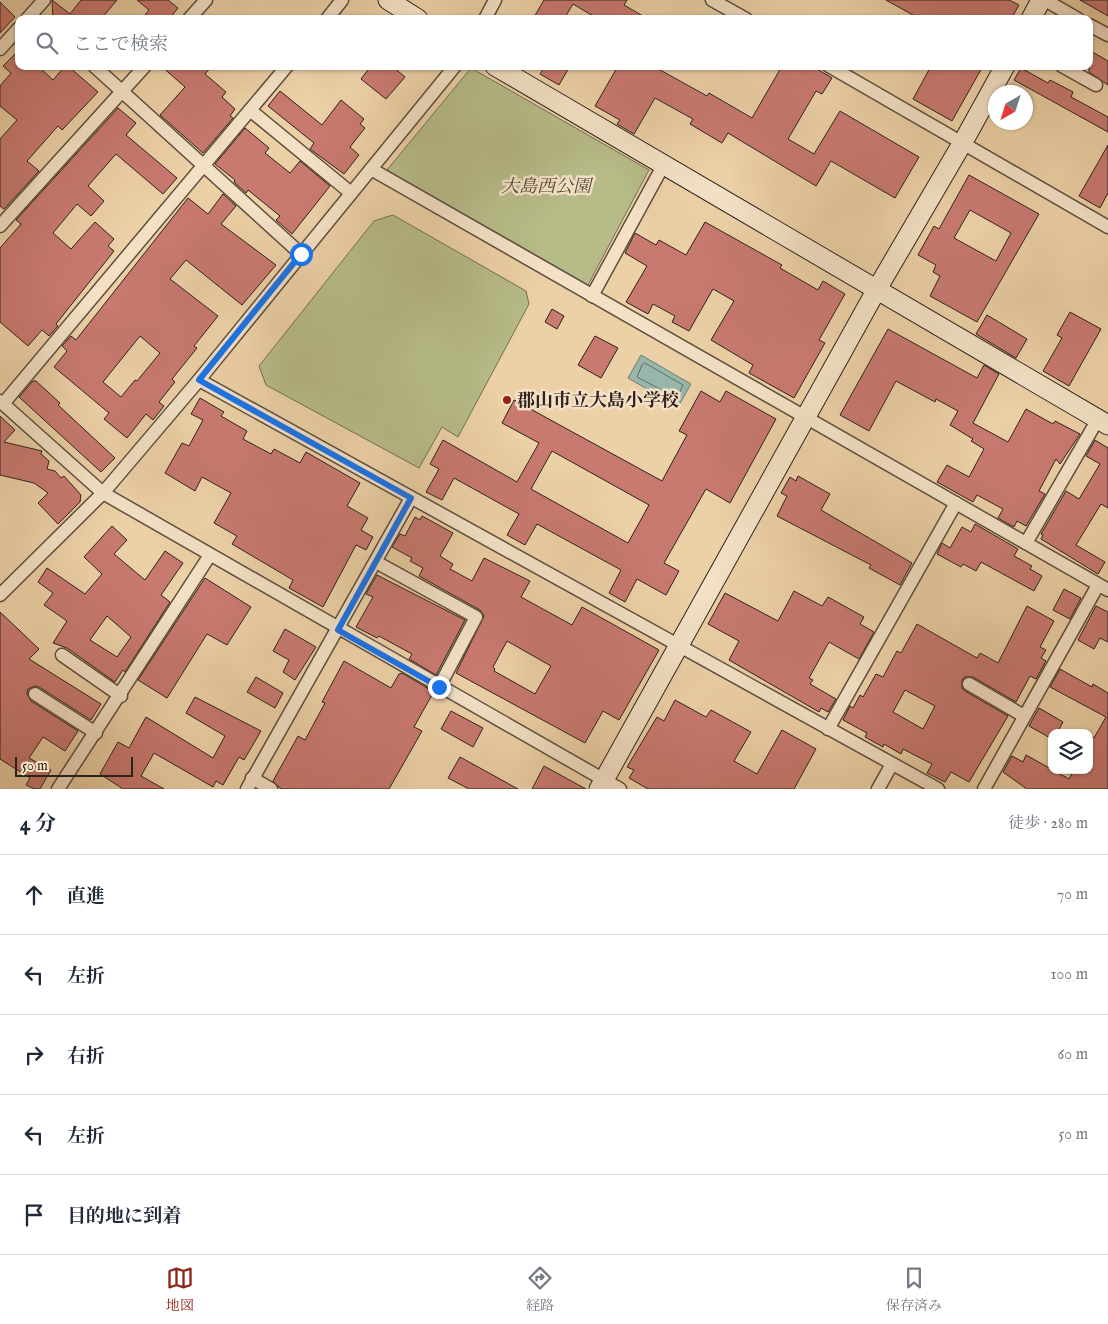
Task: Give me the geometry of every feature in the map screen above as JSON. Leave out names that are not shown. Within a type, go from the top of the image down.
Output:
[{"type":"street","points":[[35,15],[44,0]]},
{"type":"street","points":[[192,15],[206,0]]},
{"type":"street","points":[[330,15],[342,0]]},
{"type":"street","points":[[388,0],[412,15]]},
{"type":"street","points":[[487,15],[495,0]]},
{"type":"street","points":[[712,0],[739,15]]},
{"type":"street","points":[[1033,15],[1041,0]]},
{"type":"street","points":[[1045,0],[1071,15]]},
{"type":"street","points":[[1093,27],[1108,35]]},
{"type":"street","points":[[0,49],[15,32]]},
{"type":"street","points":[[98,70],[301,254]]},
{"type":"street","points":[[0,226],[142,70]]},
{"type":"street","points":[[284,70],[1,403],[103,493],[608,786],[680,646],[808,418],[877,289],[1003,70]]},
{"type":"street","points":[[0,596],[103,493],[199,380],[452,70]]},
{"type":"street","points":[[503,70],[1103,422],[1026,543]]},
{"type":"street","points":[[836,70],[1107,223]]},
{"type":"street","points":[[1069,70],[1096,85]]},
{"type":"street","points":[[250,110],[351,194]]},
{"type":"street","points":[[592,296],[664,164]]},
{"type":"street","points":[[371,169],[1103,587],[1024,716],[984,789]]},
{"type":"street","points":[[199,380],[828,730],[938,789]]},
{"type":"street","points":[[271,789],[250,784],[411,498]]},
{"type":"street","points":[[828,730],[956,503]]},
{"type":"street","points":[[58,789],[121,696],[210,555]]},
{"type":"street","points":[[376,562],[476,617],[439,687]]},
{"type":"street","points":[[62,655],[121,696]]},
{"type":"street","points":[[969,684],[1024,716]]},
{"type":"street","points":[[35,694],[96,733]]},
{"type":"street","points":[[878,789],[892,764]]},
{"type":"green space","name":"大島西公園","points":[[469,70],[474,70],[649,170],[588,285],[387,170]]},
{"type":"green space","points":[[393,215],[526,291],[529,304],[458,437],[442,427],[419,468],[266,385],[259,366],[374,221]]},
{"type":"water","points":[[641,355],[691,384],[678,407],[628,378]]},
{"type":"building","points":[[52,0],[70,14],[81,0],[117,0],[104,15],[53,15]]},
{"type":"building","points":[[137,0],[168,0],[178,8],[172,15],[145,15],[149,10]]},
{"type":"building","points":[[544,0],[627,0],[624,5],[641,15],[591,15],[573,4],[566,15],[535,15]]},
{"type":"building","points":[[886,0],[1009,0],[1019,5],[1013,15],[913,15]]},
{"type":"building","points":[[1080,0],[1108,0],[1108,16]]},
{"type":"building","points":[[0,2],[15,17],[0,33]]},
{"type":"building","points":[[1093,52],[1108,61],[1108,85],[1089,72],[1089,70],[1093,70]]},
{"type":"building","points":[[15,54],[15,70],[42,70],[53,80],[62,70],[73,70],[98,92],[62,130],[58,126],[27,161],[39,171],[4,209],[0,206],[0,139],[17,120],[0,106],[0,86],[11,73],[3,66]]},
{"type":"building","points":[[166,70],[208,70],[205,74],[226,92],[222,97],[235,109],[230,116],[233,118],[203,153],[160,115],[185,87]]},
{"type":"building","points":[[368,70],[397,70],[405,77],[386,99],[361,79]]},
{"type":"building","points":[[542,70],[568,70],[559,85],[540,74]]},
{"type":"building","points":[[616,70],[660,70],[707,96],[709,93],[752,118],[780,70],[819,70],[832,78],[822,94],[816,91],[788,139],[814,154],[840,111],[919,157],[895,198],[831,161],[816,186],[728,133],[722,143],[690,124],[693,119],[655,98],[634,134],[617,124],[620,120],[595,106]]},
{"type":"building","points":[[929,70],[981,70],[952,121],[913,99]]},
{"type":"building","points":[[1020,70],[1025,70],[1048,83],[1050,80],[1073,92],[1071,97],[1108,117],[1108,132],[1033,91],[1033,85],[1023,85],[1014,80]]},
{"type":"building","points":[[280,91],[322,125],[341,100],[364,119],[360,124],[365,128],[350,147],[359,155],[344,174],[310,149],[314,143],[268,106]]},
{"type":"building","points":[[118,108],[136,123],[126,135],[177,178],[163,194],[116,154],[88,186],[104,201],[91,216],[77,204],[53,233],[71,249],[95,222],[114,239],[108,246],[114,251],[56,324],[58,326],[49,336],[42,330],[28,346],[0,322],[0,248],[21,224],[16,220]]},
{"type":"building","points":[[245,128],[269,148],[265,153],[290,173],[300,161],[330,186],[292,234],[276,220],[280,216],[248,190],[246,193],[234,182],[235,180],[215,164]]},
{"type":"building","points":[[1108,145],[1108,193],[1100,208],[1079,196]]},
{"type":"building","points":[[969,175],[1039,214],[977,322],[930,296],[940,276],[933,272],[936,265],[918,255],[934,226],[939,229]],"holes":[[[970,210],[1011,233],[996,261],[954,238]]]},
{"type":"building","points":[[223,194],[236,206],[221,224],[276,265],[242,305],[186,260],[170,279],[218,316],[194,346],[197,348],[172,379],[175,382],[159,402],[164,406],[153,420],[146,414],[127,438],[104,419],[109,413],[54,367],[67,351],[62,346],[71,336],[76,340],[188,198],[208,214]],"holes":[[[140,336],[160,353],[121,397],[103,382]]]},
{"type":"building","points":[[705,222],[782,265],[780,268],[818,290],[823,281],[845,294],[819,340],[825,343],[794,398],[749,373],[753,365],[711,340],[734,301],[713,289],[689,331],[672,322],[675,316],[653,304],[648,314],[626,302],[647,266],[625,253],[635,233],[656,245],[659,240],[686,255]]},
{"type":"building","points":[[552,309],[564,316],[557,329],[545,322]]},
{"type":"building","points":[[1070,312],[1101,329],[1069,386],[1043,371],[1062,338],[1057,335]]},
{"type":"building","points":[[987,315],[1027,339],[1016,358],[976,334]]},
{"type":"building","points":[[888,329],[977,378],[984,365],[999,374],[973,423],[1008,442],[1026,409],[1053,424],[1055,421],[1080,434],[1060,464],[1056,459],[1039,491],[1045,494],[1026,526],[1017,521],[1014,527],[998,518],[1003,509],[977,495],[973,502],[937,482],[947,465],[969,477],[984,449],[971,441],[973,439],[950,425],[958,411],[936,399],[935,402],[896,381],[869,431],[840,415]]},
{"type":"building","points":[[595,336],[618,348],[601,378],[578,365]]},
{"type":"building","points":[[33,381],[36,381],[60,403],[58,405],[115,458],[101,472],[19,397]]},
{"type":"building","points":[[701,391],[720,402],[726,391],[776,419],[730,503],[706,489],[664,563],[679,571],[666,595],[637,579],[625,602],[609,593],[621,570],[537,524],[525,545],[507,535],[519,514],[454,478],[442,500],[426,492],[439,469],[430,464],[443,440],[517,482],[539,443],[502,423],[514,400],[662,481],[687,435],[679,431]],"holes":[[[552,451],[649,505],[628,543],[531,489]]]},
{"type":"building","points":[[200,398],[224,412],[221,416],[247,431],[243,439],[271,454],[274,449],[300,463],[306,452],[360,483],[347,506],[368,518],[361,530],[373,537],[366,550],[356,545],[323,607],[289,588],[293,580],[232,544],[237,536],[214,523],[231,493],[202,477],[195,491],[165,473],[182,443],[189,446],[203,420],[191,414]]},
{"type":"building","points":[[0,416],[15,430],[4,442],[42,451],[41,454],[49,461],[47,469],[55,471],[61,478],[64,476],[81,495],[80,502],[58,524],[38,503],[48,493],[34,483],[0,475]]},
{"type":"building","points":[[1095,440],[1108,448],[1108,508],[1101,504],[1076,545],[1105,562],[1098,574],[1041,539],[1043,535],[1041,534],[1066,491],[1079,499],[1100,464],[1086,456]]},
{"type":"building","points":[[798,476],[830,494],[821,510],[912,563],[900,585],[869,568],[871,565],[777,516],[787,496],[781,493],[790,477],[796,481]]},
{"type":"building","points":[[422,516],[453,533],[440,556],[453,564],[450,569],[472,581],[484,558],[530,581],[521,597],[572,625],[582,607],[659,650],[619,720],[603,711],[585,743],[456,673],[484,616],[480,610],[419,576],[423,568],[410,561],[412,558],[392,547],[400,534],[405,536],[415,517],[420,520]],"holes":[[[507,641],[551,666],[535,694],[494,671],[493,667]]]},
{"type":"building","points":[[975,524],[1018,549],[1014,556],[1032,566],[1030,569],[1042,576],[1034,591],[981,562],[976,571],[963,564],[961,567],[937,554],[942,543],[950,548],[962,527],[971,532]]},
{"type":"building","points":[[112,526],[127,540],[114,554],[145,580],[165,551],[183,563],[161,595],[170,602],[125,672],[123,670],[115,682],[67,648],[53,643],[67,621],[44,605],[53,593],[38,582],[47,568],[85,594],[102,574],[84,557]],"holes":[[[107,616],[131,637],[117,657],[90,640]]]},
{"type":"building","points":[[377,575],[465,620],[436,675],[409,659],[412,654],[379,636],[377,638],[356,627],[373,597],[366,594]]},
{"type":"building","points":[[205,578],[251,607],[227,645],[207,634],[167,698],[138,680]]},
{"type":"building","points":[[1064,589],[1081,598],[1070,619],[1053,610]]},
{"type":"building","points":[[794,591],[822,606],[828,597],[864,617],[860,624],[874,632],[859,659],[829,642],[809,678],[813,680],[810,684],[836,699],[828,712],[821,708],[819,712],[729,660],[739,641],[708,624],[725,593],[778,621]]},
{"type":"building","points":[[1027,606],[1054,621],[1040,647],[1046,650],[1041,658],[1046,661],[1036,679],[1030,676],[1016,702],[973,677],[965,677],[962,680],[962,688],[965,691],[1008,716],[969,782],[951,772],[945,782],[927,773],[932,764],[903,749],[901,754],[884,744],[883,747],[865,737],[867,733],[843,720],[850,706],[853,708],[860,695],[863,697],[876,674],[883,677],[897,651],[901,653],[917,624],[977,658],[980,653],[998,663]],"holes":[[[905,690],[935,706],[923,729],[893,712]]]},
{"type":"building","points":[[1096,606],[1108,612],[1108,642],[1100,638],[1094,649],[1078,640]]},
{"type":"building","points":[[0,612],[39,649],[29,659],[101,704],[91,720],[39,687],[35,686],[28,689],[27,694],[31,701],[78,731],[65,751],[43,737],[29,758],[51,770],[40,789],[34,789],[26,785],[30,778],[0,759]]},
{"type":"building","points":[[285,629],[316,647],[295,680],[283,672],[289,660],[273,651]]},
{"type":"building","points":[[344,661],[391,688],[399,674],[402,673],[429,689],[433,693],[414,727],[422,731],[389,789],[281,789],[273,781],[298,736],[305,740],[325,703],[322,702]]},
{"type":"building","points":[[1060,669],[1092,687],[1093,684],[1108,693],[1108,789],[1027,789],[1003,772],[1012,756],[1023,762],[1026,755],[1048,767],[1048,774],[1060,774],[1069,779],[1072,774],[1093,774],[1093,737],[1106,717],[1050,687]]},
{"type":"building","points":[[256,677],[283,693],[275,708],[247,692]]},
{"type":"building","points":[[195,697],[261,731],[244,760],[239,757],[223,785],[216,781],[213,787],[154,753],[141,776],[164,789],[123,789],[100,774],[118,742],[129,748],[146,717],[213,758],[225,736],[186,713]]},
{"type":"building","points":[[675,700],[706,717],[711,710],[751,732],[734,761],[757,774],[782,730],[816,749],[794,789],[648,789],[629,778],[634,770],[627,767],[657,717],[664,721]]},
{"type":"building","points":[[1039,708],[1063,722],[1059,729],[1048,729],[1048,737],[1029,726]]},
{"type":"building","points":[[451,711],[483,728],[473,747],[441,729]]},
{"type":"building","points":[[460,757],[518,789],[469,789],[448,778]]},
{"type":"building","points":[[544,766],[586,789],[532,789]]},
{"type":"place","name":"郡山市立大島小学校","points":[[507,400]]},
{"type":"route","points":[[301,254],[199,380],[411,498],[338,630],[439,687]]}]
